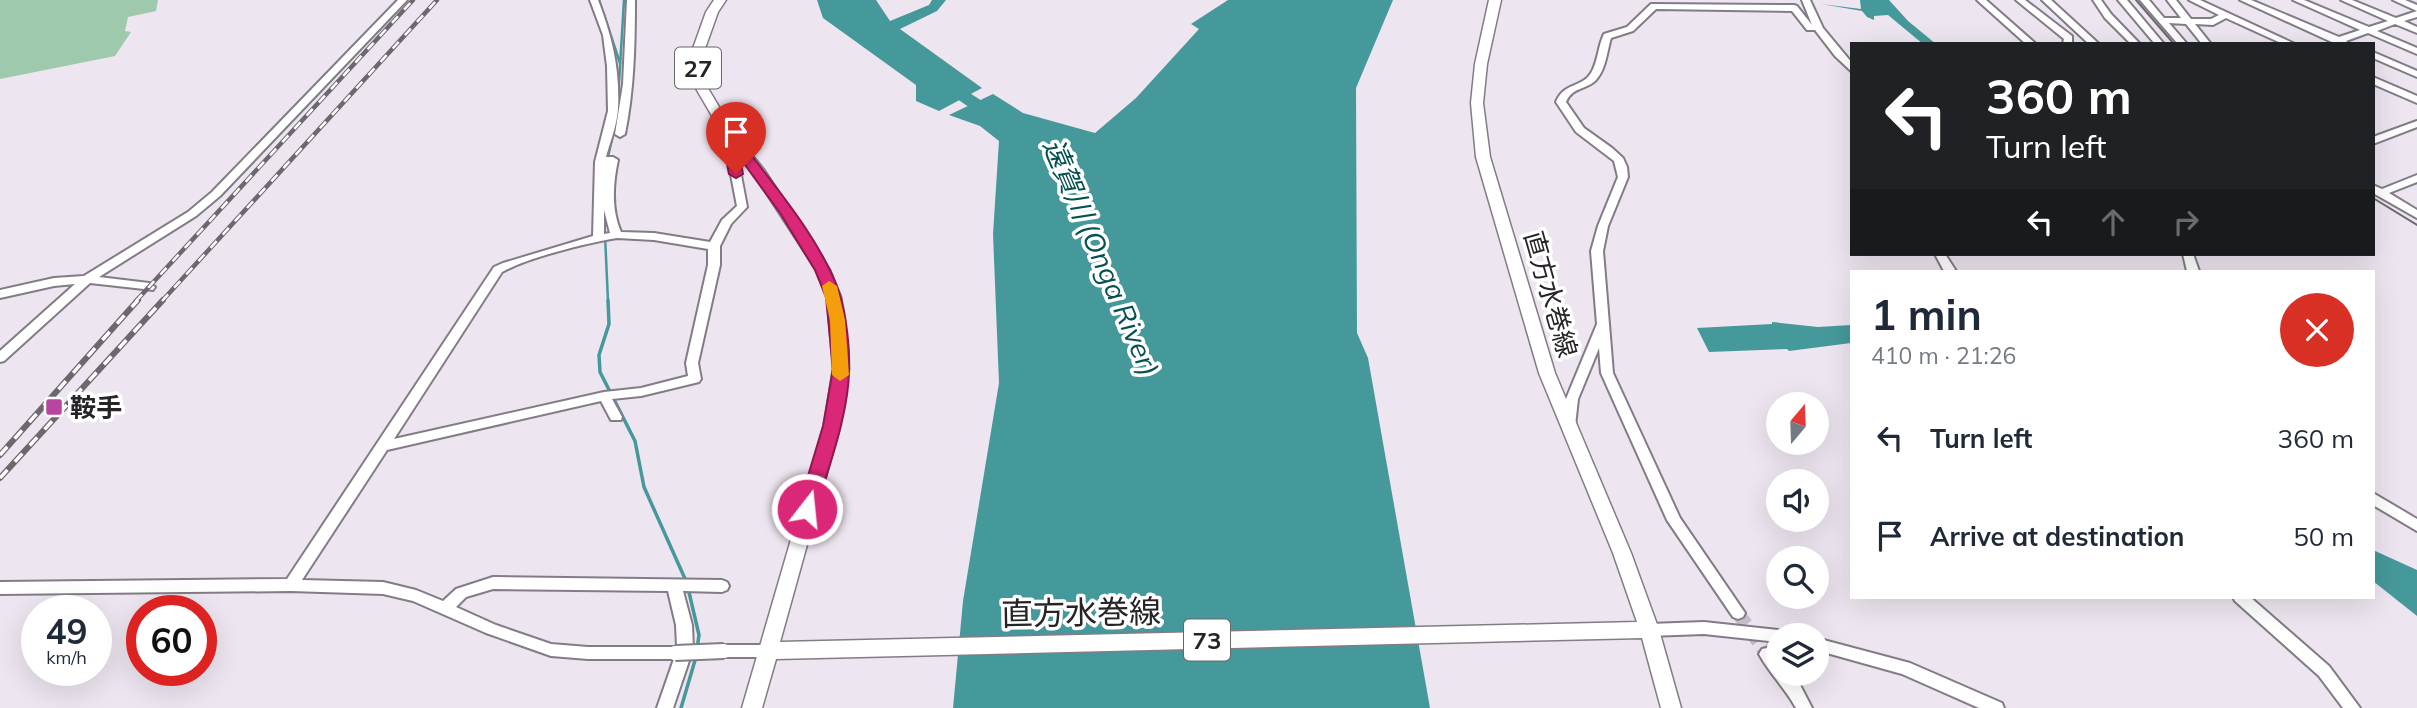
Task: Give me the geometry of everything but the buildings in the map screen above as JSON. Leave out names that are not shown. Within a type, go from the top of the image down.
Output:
[{"type":"main road","name":"27","points":[[720,0],[712,12],[697,54],[704,94],[823,270],[834,297],[841,369],[832,426],[775,651],[752,708]]},
{"type":"main road","name":"直方水巻線","points":[[1495,0],[1481,64],[1477,103],[1483,157],[1547,373],[1622,553],[1640,630],[1671,708]]},
{"type":"main road","name":"直方水巻線","points":[[775,651],[1640,630]]},
{"type":"street","points":[[0,358],[87,279],[192,214],[216,194],[403,0]]},
{"type":"street","points":[[594,0],[607,35],[612,66],[613,111],[605,161],[607,238]]},
{"type":"street","points":[[620,135],[627,107],[631,0]]},
{"type":"street","points":[[1806,0],[1809,12],[1818,27],[1850,67]]},
{"type":"street","points":[[1981,0],[2030,42]]},
{"type":"street","points":[[2020,0],[2069,38],[2068,42]]},
{"type":"street","points":[[2046,0],[2093,42]]},
{"type":"street","points":[[2097,0],[2108,16],[2134,42]]},
{"type":"street","points":[[2122,0],[2158,42]]},
{"type":"street","points":[[2144,0],[2181,42]]},
{"type":"street","points":[[2171,0],[2205,42]]},
{"type":"street","points":[[2193,0],[2287,42]]},
{"type":"street","points":[[2244,0],[2336,42]]},
{"type":"street","points":[[2297,0],[2417,51]]},
{"type":"street","points":[[2345,0],[2417,30]]},
{"type":"street","points":[[2397,0],[2417,8]]},
{"type":"street","points":[[1738,613],[1674,520],[1607,373],[1597,251],[1603,226],[1623,177],[1622,167],[1619,160],[1608,150],[1580,130],[1564,109],[1562,96],[1570,87],[1590,80],[1596,73],[1607,37],[1630,29],[1654,6],[1794,8],[1810,28],[1818,27]]},
{"type":"street","points":[[2340,42],[2417,14]]},
{"type":"street","points":[[2160,20],[2213,22],[2226,15]]},
{"type":"street","points":[[2108,16],[2134,16]]},
{"type":"street","points":[[2375,56],[2417,74]]},
{"type":"street","points":[[2375,81],[2417,100]]},
{"type":"street","points":[[2375,140],[2417,124]]},
{"type":"street","points":[[384,446],[610,395],[695,379],[692,363],[714,265],[714,246],[726,222],[742,207],[728,133]]},
{"type":"street","points":[[605,161],[613,160],[609,174],[613,229],[607,238]]},
{"type":"street","points":[[2377,191],[2417,178]]},
{"type":"street","points":[[2377,191],[2417,215]]},
{"type":"street","points":[[291,585],[498,270],[607,238],[673,239],[686,244],[714,246]]},
{"type":"street","points":[[0,294],[54,282],[87,279],[149,287]]},
{"type":"street","points":[[1569,426],[1572,399],[1602,325]]},
{"type":"street","points":[[610,395],[616,417]]},
{"type":"street","points":[[2375,499],[2417,526]]},
{"type":"street","points":[[446,607],[461,593],[493,583],[722,586]]},
{"type":"street","points":[[0,588],[291,585],[383,588],[446,607],[491,629],[551,650],[588,653],[775,651]]},
{"type":"street","points":[[665,708],[685,649],[684,625],[674,586]]},
{"type":"street","points":[[2242,599],[2324,671],[2351,708]]},
{"type":"street","points":[[1640,630],[1704,628],[1766,635]]},
{"type":"street","points":[[1829,648],[1905,668],[1996,708]]},
{"type":"street","points":[[1791,686],[1804,708]]},
{"type":"green space","points":[[0,0],[158,0],[156,11],[128,17],[125,31],[131,32],[115,56],[0,79]]},
{"type":"water","points":[[817,0],[876,0],[890,21],[929,5],[932,0],[946,0],[937,11],[900,29],[982,88],[939,111],[916,101],[916,85],[823,18]]},
{"type":"water","points":[[1228,0],[1393,0],[1356,88],[1357,333],[1368,358],[1430,708],[953,708],[963,601],[999,383],[993,234],[999,141],[980,126],[949,115],[993,94],[1023,113],[1095,133],[1136,98],[1199,29],[1191,24]]},
{"type":"water","points":[[1860,0],[1889,0],[1908,21],[1934,42],[1921,42],[1888,15],[1874,16],[1874,20],[1862,11],[1821,4],[1861,9]]},
{"type":"water","points":[[1772,324],[1818,327],[1850,325],[1850,343],[1789,351],[1709,352],[1697,328]]},
{"type":"water","points":[[2375,551],[2417,570],[2417,616],[2375,583]]},
{"type":"waterway","points":[[599,0],[620,63]]},
{"type":"waterway","points":[[607,161],[617,117],[624,0]]},
{"type":"waterway","name":"遠賀川 (Onga River)","points":[[940,79],[998,119]]},
{"type":"waterway","points":[[604,213],[608,301]]},
{"type":"waterway","points":[[608,300],[609,324],[599,355],[600,372],[635,441],[644,487],[686,581]]},
{"type":"waterway","points":[[688,588],[699,635],[697,649]]},
{"type":"waterway","points":[[681,708],[696,657]]},
{"type":"tunnel","points":[[1738,613],[1766,653]]},
{"type":"tram line","points":[[2136,0],[2172,42]]},
{"type":"tram line","points":[[2375,199],[2417,225]]},
{"type":"railway","points":[[136,301],[413,0]]},
{"type":"railway","points":[[162,301],[437,0]]},
{"type":"railway","points":[[0,455],[138,300]]},
{"type":"railway","points":[[0,478],[163,300]]},
{"type":"slow traffic","points":[[829,286],[838,320],[840,375]]},
{"type":"place","name":"鞍手","points":[[54,407]]},
{"type":"route","points":[[736,174],[728,133],[786,212],[823,270],[834,297],[841,369],[832,426],[807,509]]}]
